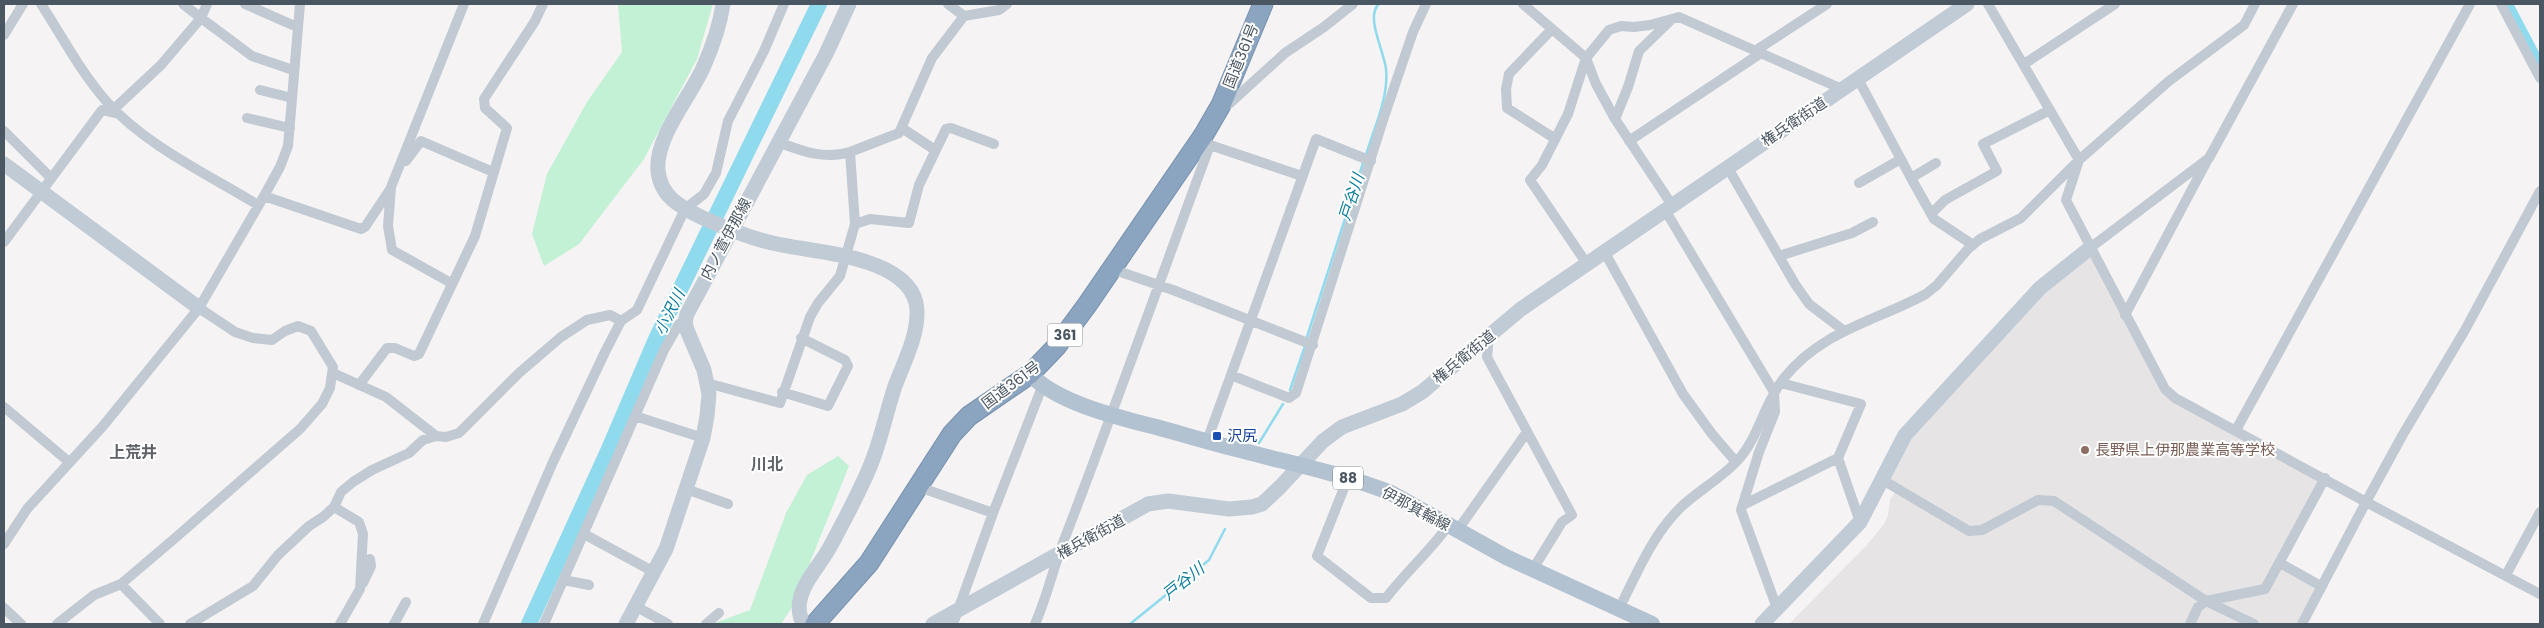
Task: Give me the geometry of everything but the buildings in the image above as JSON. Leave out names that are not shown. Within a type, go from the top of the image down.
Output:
[{"type":"highway","name":"国道361号","points":[[815,624],[869,562],[952,434],[969,416],[1036,380],[1056,347],[1207,140],[1263,4]]},
{"type":"main road","name":"伊那箕輪線","points":[[1036,380],[1112,415],[1300,464],[1391,493],[1453,528],[1533,569],[1652,624]]},
{"type":"street","points":[[4,35],[23,4]]},
{"type":"street","points":[[41,4],[89,78],[117,112],[156,143],[261,200],[361,229],[365,227],[392,187],[464,4]]},
{"type":"street","points":[[183,4],[252,56],[293,70]]},
{"type":"street","points":[[117,112],[201,18],[207,4]]},
{"type":"street","points":[[246,4],[297,27]]},
{"type":"street","points":[[4,544],[27,509],[103,426],[199,308],[280,167],[288,146],[300,4]]},
{"type":"street","points":[[358,385],[387,348],[395,348],[414,356],[419,354],[475,236],[507,128],[485,108],[484,99],[535,21],[543,4]]},
{"type":"street","points":[[723,4],[703,68],[662,145],[658,170],[662,185],[670,198],[690,212],[728,230],[768,242],[844,257],[881,267],[904,280],[915,297],[917,317],[915,330],[888,408],[874,457],[830,548],[805,586],[800,600],[800,617],[803,624]]},
{"type":"street","points":[[483,624],[553,462],[621,321],[637,310],[690,212],[704,194],[716,173],[728,121],[764,51],[784,4]]},
{"type":"street","name":"内ノ萱伊那線","points":[[685,322],[687,314],[728,230],[826,54],[849,4]]},
{"type":"street","points":[[948,4],[964,16]]},
{"type":"street","points":[[778,142],[814,154],[840,155],[895,136],[902,128],[932,58],[964,16],[999,10],[1007,4]]},
{"type":"street","points":[[1221,105],[1229,104],[1285,53],[1324,27],[1353,4]]},
{"type":"street","points":[[1231,375],[1289,398],[1296,393],[1308,343],[1367,160],[1410,40],[1426,4]]},
{"type":"street","points":[[1523,4],[1586,58],[1596,84],[1615,119],[1669,208],[1774,392],[1775,412],[1759,452],[1741,510],[1776,608]]},
{"type":"street","points":[[1629,140],[1827,4]]},
{"type":"street","name":"権兵衛街道","points":[[933,624],[1148,504],[1168,501],[1229,509],[1262,504],[1323,441],[1342,426],[1402,404],[1422,392],[1521,310],[1968,4]]},
{"type":"street","points":[[1988,4],[2079,160],[2066,200],[2160,380],[2175,398],[2540,594]]},
{"type":"street","points":[[2024,64],[2115,4]]},
{"type":"street","points":[[1620,609],[1650,547],[1669,519],[1680,507],[1736,462],[1761,422],[1774,392],[1806,356],[1843,330],[1926,294],[1973,245],[2021,218],[2079,160],[2169,81],[2244,26],[2255,4]]},
{"type":"street","points":[[2125,315],[2293,4]]},
{"type":"street","points":[[2236,430],[2470,4]]},
{"type":"street","points":[[2501,4],[2540,78]]},
{"type":"street","points":[[1587,264],[1530,180],[1542,164],[1568,114],[1586,58],[1609,30],[1621,26],[1634,28],[1650,26],[1679,17],[1842,89]]},
{"type":"street","points":[[1615,119],[1628,87],[1639,51],[1672,19]]},
{"type":"street","points":[[1552,29],[1509,74],[1506,89],[1507,108],[1554,138]]},
{"type":"street","points":[[1858,79],[1934,219],[1973,245]]},
{"type":"street","points":[[260,90],[292,98]]},
{"type":"street","points":[[4,242],[102,110],[117,112]]},
{"type":"street","points":[[1931,214],[1945,200],[1997,171],[1984,144],[2050,110]]},
{"type":"street","points":[[247,118],[290,128]]},
{"type":"street","points":[[902,128],[935,150]]},
{"type":"street","points":[[856,224],[870,219],[909,223],[919,186],[943,132],[952,128],[994,144]]},
{"type":"street","points":[[4,131],[52,178]]},
{"type":"street","points":[[1207,441],[1316,139],[1367,160]]},
{"type":"street","points":[[1035,624],[1043,606],[1058,555],[1112,415],[1207,140],[1302,176]]},
{"type":"street","points":[[402,162],[407,161],[421,141],[493,172]]},
{"type":"street","points":[[707,383],[780,404],[782,392],[801,338],[818,303],[840,276],[844,257],[856,224],[850,152]]},
{"type":"street","points":[[1762,624],[1860,522],[1881,478],[1905,435],[2040,288],[2209,158]]},
{"type":"street","points":[[1859,183],[1901,159]]},
{"type":"street","points":[[1911,178],[1936,163]]},
{"type":"street","points":[[4,164],[199,308],[235,332],[253,338],[272,340],[285,331],[298,326],[311,332],[333,367],[330,388],[322,404],[300,429],[121,584],[94,595],[58,624]]},
{"type":"street","points":[[1728,168],[1809,304],[1843,330]]},
{"type":"street","points":[[392,187],[388,226],[392,250],[452,283]]},
{"type":"street","points":[[2302,624],[2402,436],[2465,330],[2540,191]]},
{"type":"street","points":[[1779,256],[1852,233],[1873,222]]},
{"type":"street","points":[[1604,252],[1683,394],[1712,434],[1736,462]]},
{"type":"street","points":[[1112,269],[1173,290],[1308,343]]},
{"type":"street","points":[[190,624],[253,586],[278,555],[334,507],[341,492],[353,482],[372,470],[410,453],[424,440],[436,436],[446,437],[459,433],[519,373],[561,337],[587,320],[610,315],[621,321]]},
{"type":"street","points":[[544,624],[664,350],[679,324],[685,322],[707,383],[708,416],[703,438],[666,550],[626,624]]},
{"type":"street","points":[[1488,337],[1487,357],[1572,515],[1562,522],[1533,569]]},
{"type":"street","points":[[782,392],[828,406],[848,366],[845,360],[801,338]]},
{"type":"street","points":[[333,373],[386,397],[436,436]]},
{"type":"street","points":[[953,624],[993,513],[1036,380]]},
{"type":"street","points":[[1743,505],[1838,458],[1861,404],[1780,383]]},
{"type":"street","points":[[4,407],[69,462]]},
{"type":"street","points":[[635,416],[703,438]]},
{"type":"street","points":[[1348,478],[1317,556],[1372,598],[1386,598],[1405,573],[1453,528],[1527,432]]},
{"type":"street","points":[[1838,458],[1860,522]]},
{"type":"street","points":[[1881,478],[1969,531],[1982,530],[2038,500],[2054,501],[2206,601],[2254,624]]},
{"type":"street","points":[[2190,624],[2198,607],[2206,601],[2265,589],[2325,478]]},
{"type":"street","points":[[919,487],[993,513]]},
{"type":"street","points":[[686,490],[728,504]]},
{"type":"street","points":[[334,507],[354,518],[362,528],[360,589]]},
{"type":"street","points":[[2506,575],[2540,512]]},
{"type":"street","points":[[584,534],[654,572]]},
{"type":"street","points":[[340,624],[371,566],[370,559]]},
{"type":"street","points":[[2280,563],[2321,586]]},
{"type":"street","points":[[564,580],[589,585]]},
{"type":"street","points":[[121,584],[160,624]]},
{"type":"street","points":[[394,624],[406,602]]},
{"type":"street","points":[[635,606],[668,624]]},
{"type":"street","points":[[4,608],[21,624]]},
{"type":"street","points":[[706,624],[719,613]]},
{"type":"shaded area","name":"長野県上伊那農業高等学校","points":[[2090,248],[2165,389],[2325,478],[2280,563],[2321,586],[2302,624],[1789,624],[1867,545],[1884,524],[1888,515],[1890,500],[1897,488],[1881,479],[1905,435]]},
{"type":"green space","points":[[618,4],[713,4],[697,59],[644,159],[579,244],[544,266],[532,234],[547,174],[587,102],[622,52]]},
{"type":"green space","points":[[838,456],[849,466],[792,607],[781,624],[712,624],[750,610],[786,513],[807,475]]},
{"type":"waterway","name":"小沢川","points":[[529,624],[609,449],[657,337],[819,4]]},
{"type":"waterway","name":"戸谷川","points":[[1366,155],[1383,101],[1386,80],[1385,62],[1376,34],[1374,17],[1375,10],[1379,4]]},
{"type":"waterway","points":[[2508,4],[2540,65]]},
{"type":"waterway","name":"戸谷川","points":[[1306,340],[1364,160]]},
{"type":"waterway","name":"戸谷川","points":[[1290,390],[1305,346]]},
{"type":"waterway","name":"戸谷川","points":[[1259,443],[1283,404]]},
{"type":"waterway","name":"戸谷川","points":[[1130,624],[1209,560],[1225,529]]},
{"type":"place","name":"沢尻","points":[[1217,436]]},
{"type":"place","name":"長野県上伊那農業高等学校","points":[[2085,450]]},
{"type":"district","name":"上荒井","points":[[133,452]]},
{"type":"district","name":"川北","points":[[767,464]]}]
